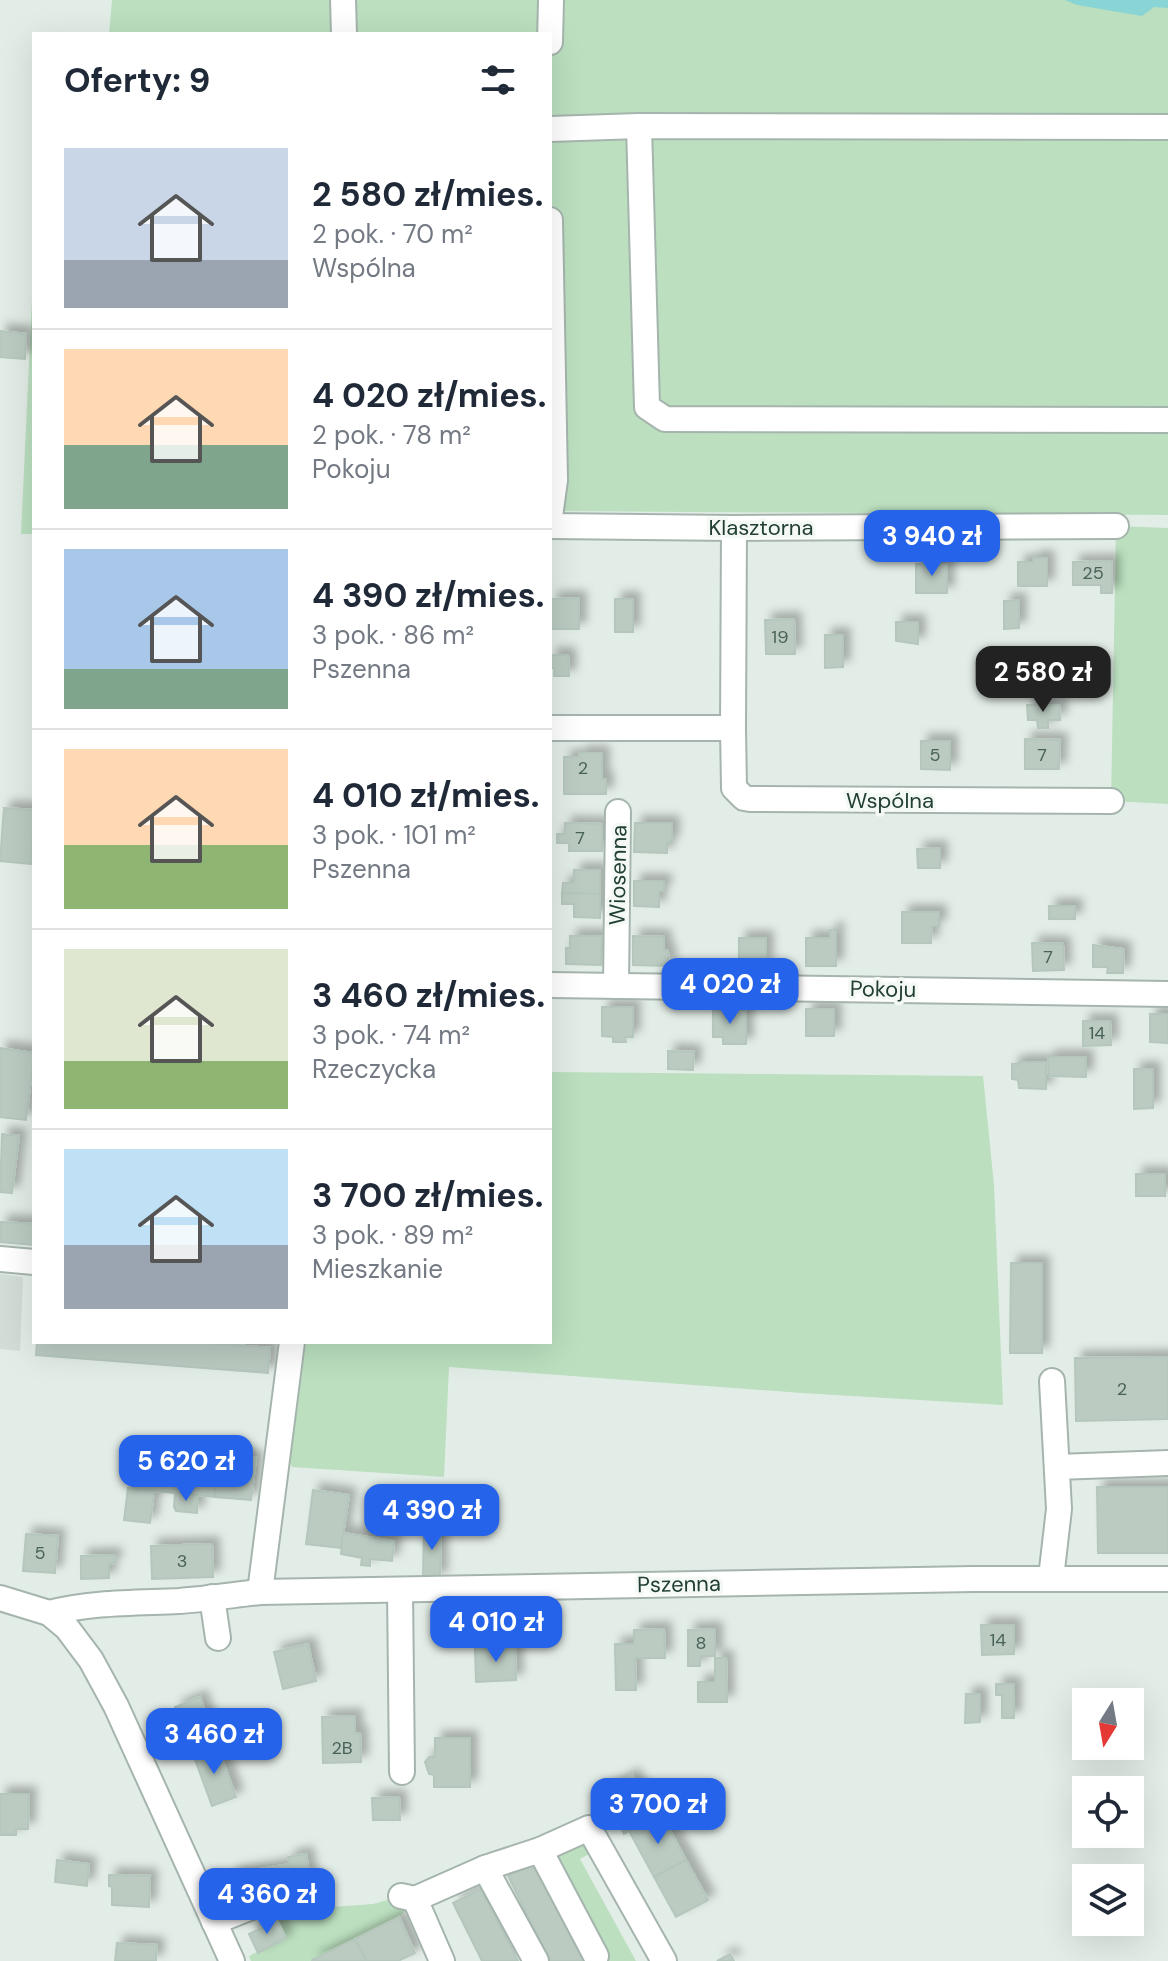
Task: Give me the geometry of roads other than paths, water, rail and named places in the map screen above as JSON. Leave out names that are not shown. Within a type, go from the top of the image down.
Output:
[{"type":"street","points":[[343,0],[344,32]]},
{"type":"street","points":[[550,32],[551,0]]},
{"type":"street","points":[[639,126],[647,407],[665,419],[1168,420]]},
{"type":"street","points":[[552,129],[639,126],[1168,127]]},
{"type":"street","points":[[552,350],[555,480],[552,502]]},
{"type":"street","name":"Klasztorna","points":[[552,526],[1116,526]]},
{"type":"street","name":"Wspólna","points":[[734,528],[733,728],[734,788],[738,794],[750,799],[1111,801]]},
{"type":"street","points":[[552,728],[733,728]]},
{"type":"street","name":"Wiosenna","points":[[616,986],[618,812]]},
{"type":"street","name":"Pokoju","points":[[552,985],[1168,994]]},
{"type":"street","points":[[0,1259],[32,1262]]},
{"type":"street","points":[[260,1592],[292,1344]]},
{"type":"street","points":[[1051,1578],[1059,1509],[1052,1381]]},
{"type":"street","points":[[1057,1467],[1168,1463]]},
{"type":"street","name":"Pszenna","points":[[49,1613],[83,1605],[260,1592],[1051,1578],[1168,1579]]},
{"type":"street","points":[[400,1590],[402,1772]]},
{"type":"street","points":[[212,1597],[218,1638]]},
{"type":"street","points":[[0,1598],[49,1613],[80,1643],[112,1698],[232,1961]]},
{"type":"street","points":[[442,1961],[407,1897],[540,1850],[589,1828],[664,1961]]},
{"type":"street","points":[[540,1850],[596,1956]]},
{"type":"street","points":[[485,1868],[536,1961]]},
{"type":"street","points":[[214,1922],[292,1891]]},
{"type":"water","points":[[1065,0],[1168,0],[1168,8],[1154,7],[1142,16],[1077,5]]}]
